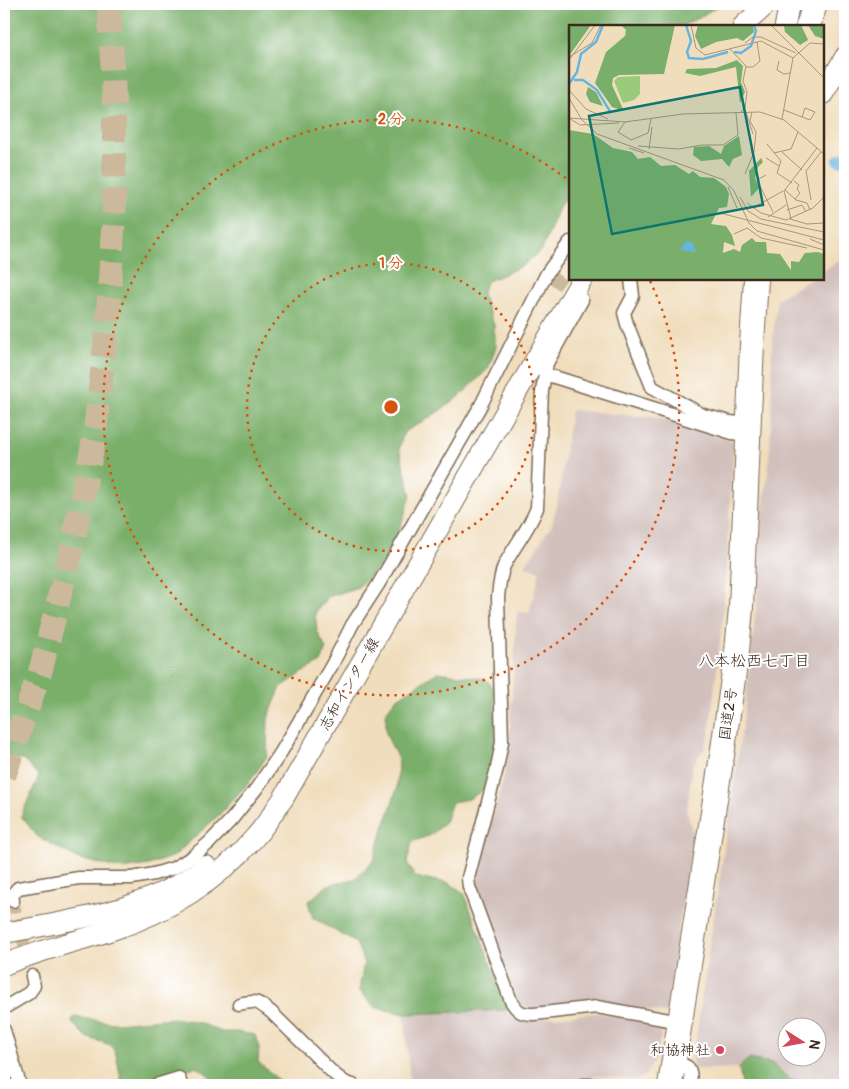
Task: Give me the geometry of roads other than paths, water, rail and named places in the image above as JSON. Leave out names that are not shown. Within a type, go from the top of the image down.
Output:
[{"type":"highway","points":[[808,25],[815,4]]},
{"type":"highway","name":"国道2号","points":[[670,1085],[737,652],[741,608],[756,280]]},
{"type":"main road","points":[[728,25],[749,4]]},
{"type":"main road","points":[[744,25],[767,4]]},
{"type":"main road","points":[[786,25],[789,4]]},
{"type":"main road","points":[[824,92],[845,57]]},
{"type":"main road","name":"志和インター線","points":[[4,933],[108,912],[166,891],[195,874],[224,852],[249,824],[274,788],[557,275]]},
{"type":"main road","points":[[747,470],[767,280]]},
{"type":"main road","name":"志和インター線","points":[[4,965],[23,957],[114,930],[144,919],[202,886],[231,863],[257,836],[283,799],[581,288]]},
{"type":"street","points":[[13,901],[12,895],[18,888],[79,878],[132,878],[174,868],[192,857],[209,843],[232,819],[280,754],[333,663],[352,625],[383,576],[557,275],[569,245]]},
{"type":"street","points":[[631,280],[633,296],[624,313],[652,387],[703,414],[749,429]]},
{"type":"street","points":[[581,288],[582,300],[547,362],[544,374],[537,508],[533,520],[504,567],[499,580],[502,742],[468,878],[469,887],[516,1010],[524,1014],[534,1014],[597,1007],[680,1022]]},
{"type":"street","points":[[544,374],[732,433],[749,429]]},
{"type":"street","points":[[4,1008],[29,993],[34,986],[32,976]]},
{"type":"street","points":[[239,1004],[253,1001],[267,1009],[334,1074],[352,1085]]},
{"type":"street","points":[[4,1030],[20,1085]]},
{"type":"street","points":[[674,1062],[685,1064],[690,1071],[692,1085]]},
{"type":"street","points":[[156,1085],[179,1078],[181,1085]]},
{"type":"street","points":[[582,1085],[602,1085]]},
{"type":"waterway","points":[[839,160],[845,158]]},
{"type":"tunnel","points":[[4,776],[41,669],[70,555],[94,440],[107,329],[114,215],[114,98],[109,4]]},
{"type":"tunnel","points":[[553,278],[579,297]]},
{"type":"tunnel","points":[[13,901],[32,976]]},
{"type":"place","name":"和協神社","points":[[720,1050]]},
{"type":"district","name":"八本松西七丁目","points":[[754,660]]}]
